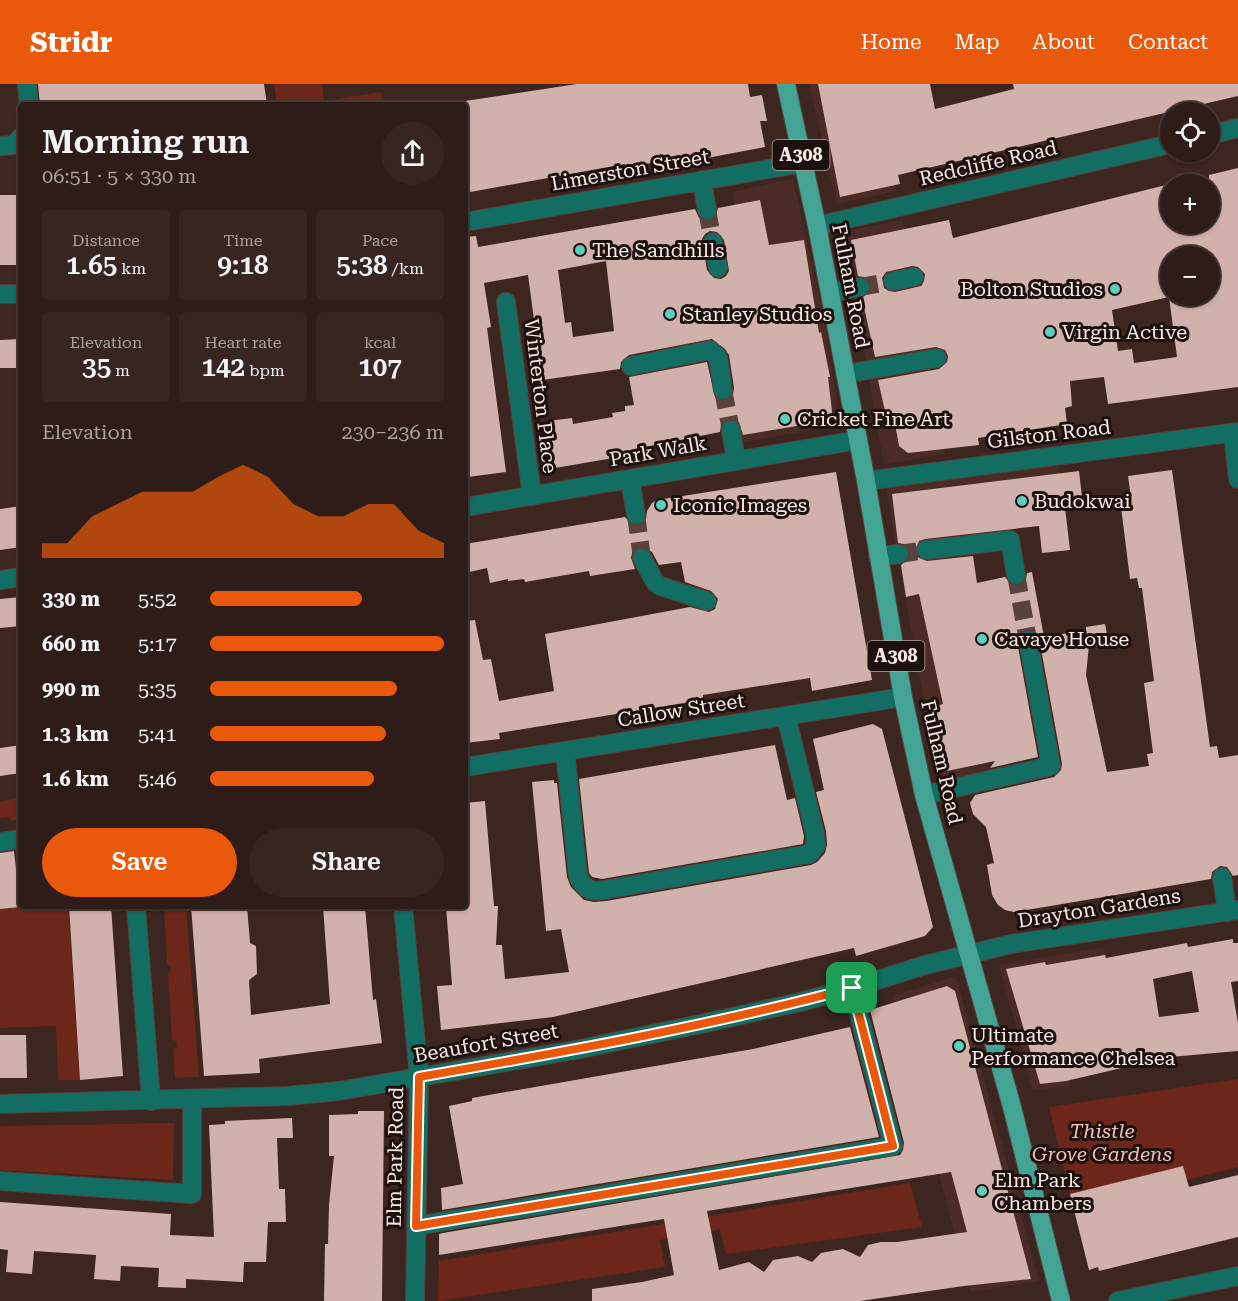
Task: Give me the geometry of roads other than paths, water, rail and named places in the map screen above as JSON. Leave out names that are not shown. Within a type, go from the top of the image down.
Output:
[{"type":"main road","name":"Fulham Road","points":[[786,84],[817,226],[866,481],[903,697],[924,795],[1012,1107],[1061,1301]]},
{"type":"street","points":[[27,84],[29,102]]},
{"type":"street","points":[[1220,132],[1238,128]]},
{"type":"street","points":[[0,146],[14,145],[18,140]]},
{"type":"street","name":"Redcliffe Road","points":[[817,226],[1160,146]]},
{"type":"street","name":"Limerston Street","points":[[468,221],[803,163]]},
{"type":"street","points":[[702,180],[707,210]]},
{"type":"street","points":[[713,242],[718,268]]},
{"type":"street","points":[[893,281],[914,277]]},
{"type":"street","points":[[830,293],[860,287]]},
{"type":"street","points":[[0,294],[18,294]]},
{"type":"street","name":"Winterton Place","points":[[506,302],[531,495]]},
{"type":"street","points":[[631,366],[710,350],[718,357],[723,390]]},
{"type":"street","points":[[845,374],[937,358]]},
{"type":"street","points":[[730,430],[736,461]]},
{"type":"street","points":[[1236,433],[1238,479]]},
{"type":"street","name":"Gilston Road","points":[[866,481],[1236,433]]},
{"type":"street","name":"Park Walk","points":[[468,506],[858,440]]},
{"type":"street","points":[[630,479],[636,515]]},
{"type":"street","points":[[926,550],[1010,540],[1016,575]]},
{"type":"street","points":[[878,556],[899,554]]},
{"type":"street","points":[[642,558],[655,582],[660,586],[707,601]]},
{"type":"street","points":[[0,580],[18,577]]},
{"type":"street","points":[[924,795],[1051,766],[1028,640]]},
{"type":"street","name":"Callow Street","points":[[468,767],[903,697]]},
{"type":"street","points":[[565,751],[578,876],[583,886],[591,891],[604,890],[809,854],[816,846],[815,834],[786,716]]},
{"type":"street","points":[[0,842],[18,839]]},
{"type":"street","points":[[1222,877],[1233,911]]},
{"type":"street","points":[[136,909],[151,1101]]},
{"type":"street","name":"Elm Park Road","points":[[403,909],[419,1077],[415,1301]]},
{"type":"street","name":"Drayton Gardens","points":[[968,953],[1011,944],[1233,911]]},
{"type":"street","name":"Beaufort Street","points":[[0,1104],[287,1096],[339,1091],[609,1043],[804,1001],[968,953]]},
{"type":"street","points":[[416,1226],[893,1146],[852,988]]},
{"type":"street","points":[[0,1181],[192,1194],[192,1099]]},
{"type":"street","points":[[1118,1301],[1238,1276]]},
{"type":"tunnel","points":[[707,210],[713,242]]},
{"type":"tunnel","points":[[860,287],[893,281]]},
{"type":"tunnel","points":[[723,390],[731,430]]},
{"type":"tunnel","points":[[636,515],[642,558]]},
{"type":"tunnel","points":[[899,554],[926,550]]},
{"type":"tunnel","points":[[1016,575],[1028,640]]},
{"type":"place","name":"The Sandhills","points":[[580,250]]},
{"type":"place","name":"Bolton Studios","points":[[1115,289]]},
{"type":"place","name":"Stanley Studios","points":[[670,314]]},
{"type":"place","name":"Virgin Active","points":[[1050,332]]},
{"type":"place","name":"Cricket Fine Art","points":[[785,419]]},
{"type":"place","name":"Budokwai","points":[[1022,501]]},
{"type":"place","name":"Iconic Images","points":[[661,505]]},
{"type":"place","name":"Cavaye House","points":[[982,639]]},
{"type":"place","name":"Ultimate Performance Chelsea","points":[[959,1046]]},
{"type":"place","name":"Elm Park Chambers","points":[[982,1191]]},
{"type":"park label","name":"Thistle Grove Gardens","points":[[1102,1142]]}]
